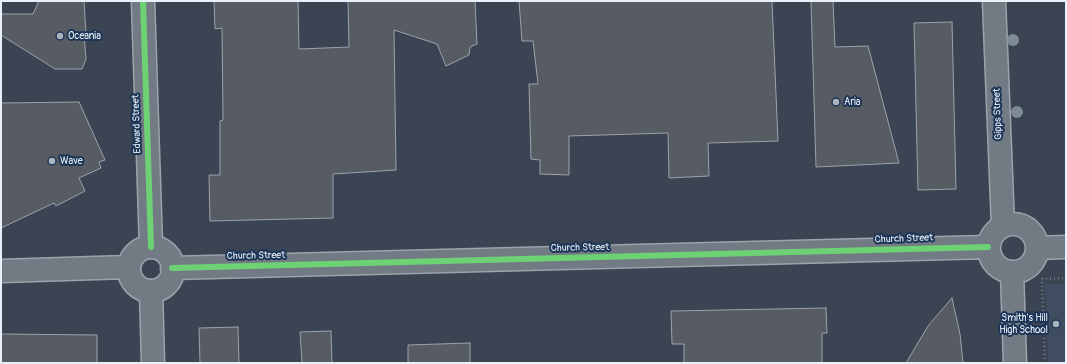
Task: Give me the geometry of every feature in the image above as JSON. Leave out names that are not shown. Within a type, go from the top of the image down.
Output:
[{"type":"street","name":"Edward Street","points":[[143,1],[151,247]]},
{"type":"street","name":"Gipps Street","points":[[994,1],[1003,226]]},
{"type":"street","points":[[1007,224],[1014,224],[1029,230],[1034,236],[1037,248],[1034,259],[1029,266],[1023,270],[1006,272],[993,262],[989,255],[988,247],[994,232],[1007,224]]},
{"type":"street","points":[[151,247],[158,248],[164,251],[168,256],[172,268],[172,275],[158,290],[144,290],[132,281],[128,267],[138,250],[151,247]]},
{"type":"street","name":"Church Street","points":[[172,268],[988,247]]},
{"type":"street","points":[[1037,248],[1066,247]]},
{"type":"street","points":[[1,271],[128,267]]},
{"type":"street","points":[[1012,272],[1015,363]]},
{"type":"street","points":[[151,291],[153,363]]},
{"type":"path","points":[[1045,363],[1042,279],[1066,278]]},
{"type":"shaded area","name":"Smith's Hill High School","points":[[1045,284],[1066,284],[1066,363],[1048,363]]},
{"type":"building","name":"Oceania","points":[[39,1],[84,1],[86,59],[82,69],[55,69],[1,35],[1,14],[33,14]]},
{"type":"building","points":[[214,1],[298,1],[299,49],[349,47],[348,1],[475,1],[477,44],[470,47],[469,55],[446,66],[437,44],[394,30],[396,170],[333,174],[333,218],[210,221],[209,175],[220,175],[220,121],[223,120],[222,28],[215,29]]},
{"type":"building","points":[[519,1],[772,1],[778,141],[708,143],[709,176],[669,178],[668,133],[569,136],[569,175],[540,174],[540,160],[531,159],[529,84],[538,84],[533,41],[522,41]]},
{"type":"building","name":"Aria","points":[[811,1],[833,1],[835,47],[868,46],[899,163],[816,167]]},
{"type":"building","points":[[952,22],[956,189],[918,190],[914,23]]},
{"type":"building","name":"Wave","points":[[79,102],[105,160],[99,162],[101,168],[79,178],[85,191],[56,206],[54,203],[1,228],[1,103]]},
{"type":"building","points":[[952,298],[960,334],[963,363],[906,363],[928,326]]},
{"type":"building","points":[[826,308],[827,333],[822,333],[822,363],[684,363],[684,344],[672,344],[671,311]]},
{"type":"building","points":[[238,327],[239,363],[200,363],[199,328]]},
{"type":"building","points":[[331,331],[332,363],[302,363],[300,332]]},
{"type":"building","points":[[1,334],[97,335],[97,363],[1,363]]},
{"type":"building","points":[[470,343],[470,363],[408,363],[408,345]]},
{"type":"cycle path","points":[[143,1],[151,247]]},
{"type":"cycle path","points":[[172,268],[988,247]]},
{"type":"place","name":"Oceania","points":[[60,36]]},
{"type":"place","name":"Aria","points":[[836,102]]},
{"type":"place","name":"Wave","points":[[52,161]]},
{"type":"place","name":"Smith's Hill High School","points":[[1056,324]]}]
